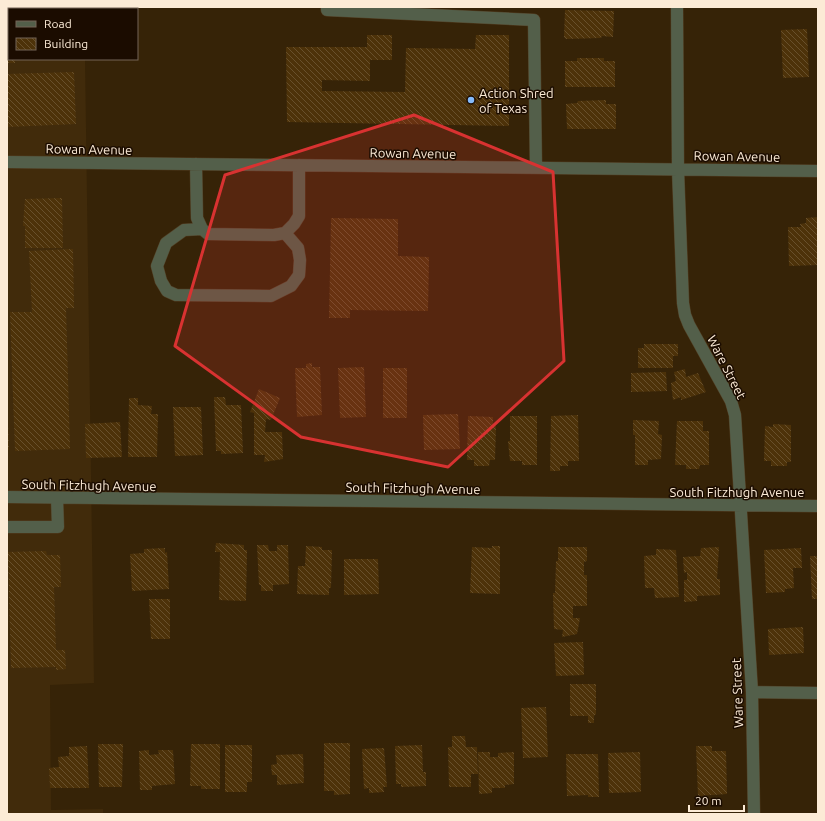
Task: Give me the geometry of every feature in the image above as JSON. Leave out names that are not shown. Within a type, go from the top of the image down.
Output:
[{"type":"street","points":[[327,7],[327,10],[534,20],[536,168]]},
{"type":"street","name":"Ware Street","points":[[677,7],[678,170],[683,303],[685,315],[689,325],[730,401],[735,415],[752,692],[754,814]]},
{"type":"street","name":"Rowan Avenue","points":[[7,162],[818,172]]},
{"type":"street","points":[[196,164],[197,218],[202,229],[208,234],[274,235],[285,233],[294,224],[299,216],[299,165]]},
{"type":"street","points":[[202,229],[184,230],[166,243],[157,266],[161,282],[167,291],[176,295],[271,296],[291,286],[299,275],[300,260],[298,248],[285,233]]},
{"type":"street","name":"South Fitzhugh Avenue","points":[[7,497],[818,506]]},
{"type":"street","points":[[7,527],[58,527],[57,498]]},
{"type":"street","points":[[752,692],[818,693]]},
{"type":"highlighted area","points":[[414,115],[553,172],[564,361],[448,467],[301,437],[175,346],[225,175]]},
{"type":"shaded area","points":[[7,7],[84,7],[8,8],[8,60],[85,60],[94,683],[50,685],[51,810],[103,809],[103,814],[7,814]]},
{"type":"building","points":[[7,7],[14,7],[8,8],[8,60],[15,60],[15,63],[7,63]]},
{"type":"building","points":[[565,10],[614,11],[613,37],[602,36],[601,38],[566,39],[564,37]]},
{"type":"building","points":[[807,29],[809,77],[783,78],[781,30]]},
{"type":"building","points":[[367,35],[392,35],[392,60],[370,60],[370,81],[322,80],[322,91],[405,92],[406,48],[475,49],[476,35],[509,35],[509,126],[287,122],[286,47],[367,47]]},
{"type":"building","points":[[577,58],[604,58],[604,61],[615,61],[615,87],[565,87],[565,61],[577,61]]},
{"type":"building","points":[[74,72],[76,124],[7,127],[7,74]]},
{"type":"building","points":[[606,100],[606,104],[616,104],[616,129],[567,129],[566,104],[577,103],[578,101]]},
{"type":"building","points":[[62,198],[63,248],[25,248],[25,226],[23,226],[25,199]]},
{"type":"building","points":[[818,217],[818,265],[789,266],[788,227],[801,227],[800,224],[806,223],[806,218]]},
{"type":"building","points":[[331,218],[398,219],[398,256],[429,257],[428,311],[350,310],[350,318],[329,318]]},
{"type":"building","points":[[73,249],[74,308],[66,308],[70,449],[15,451],[10,312],[32,312],[29,251]]},
{"type":"building","points":[[644,344],[678,344],[678,356],[673,356],[673,368],[638,368],[638,348],[644,348]]},
{"type":"building","points":[[312,363],[312,367],[320,367],[322,415],[297,417],[295,368],[306,368],[306,364]]},
{"type":"building","points":[[364,367],[366,417],[340,418],[338,368]]},
{"type":"building","points":[[383,368],[407,368],[407,418],[383,418]]},
{"type":"building","points":[[685,369],[686,377],[698,373],[706,392],[681,400],[681,397],[673,400],[671,383],[676,381],[674,372]]},
{"type":"building","points":[[666,372],[667,391],[631,392],[631,373]]},
{"type":"building","points":[[259,389],[280,398],[271,420],[266,419],[265,432],[282,432],[283,459],[264,462],[265,455],[254,455],[254,413],[250,412]]},
{"type":"building","points":[[214,397],[225,397],[226,405],[241,405],[243,453],[221,454],[221,451],[216,451]]},
{"type":"building","points":[[129,398],[138,398],[138,405],[152,406],[151,414],[158,414],[157,457],[128,457]]},
{"type":"building","points":[[173,407],[201,407],[203,455],[175,456]]},
{"type":"building","points":[[458,414],[460,449],[424,450],[423,415]]},
{"type":"building","points":[[578,415],[579,461],[568,461],[568,466],[560,466],[560,471],[550,471],[551,416]]},
{"type":"building","points":[[468,416],[493,417],[493,426],[496,426],[495,460],[490,460],[489,466],[474,466],[474,460],[467,460]]},
{"type":"building","points":[[510,416],[537,416],[537,465],[522,465],[522,461],[510,461],[508,441],[510,441]]},
{"type":"building","points":[[633,420],[659,421],[658,434],[662,435],[661,459],[648,460],[648,465],[635,465],[635,435],[633,435]]},
{"type":"building","points":[[677,421],[703,421],[703,431],[709,431],[709,465],[700,465],[699,469],[686,469],[686,465],[675,465]]},
{"type":"building","points":[[120,422],[122,457],[86,458],[85,424]]},
{"type":"building","points":[[773,424],[791,425],[791,462],[787,462],[787,466],[771,466],[771,461],[764,461],[765,426],[773,427]]},
{"type":"building","points":[[8,425],[9,450],[7,450]]},
{"type":"building","points":[[216,543],[244,545],[244,550],[247,550],[246,601],[219,600],[220,552],[215,552]]},
{"type":"building","points":[[257,545],[268,545],[269,551],[277,551],[277,545],[288,545],[289,584],[273,585],[273,591],[261,591],[261,585],[259,585]]},
{"type":"building","points":[[306,546],[322,547],[322,550],[332,550],[331,588],[329,588],[329,595],[297,594],[298,566],[305,566]]},
{"type":"building","points":[[492,546],[500,546],[500,594],[470,593],[472,547],[492,548]]},
{"type":"building","points":[[558,547],[587,547],[587,561],[584,562],[584,575],[587,575],[587,606],[573,606],[573,618],[580,618],[577,634],[562,637],[563,630],[554,629],[553,593],[555,593]]},
{"type":"building","points":[[719,547],[717,579],[720,579],[720,595],[697,596],[697,601],[684,602],[684,580],[687,580],[687,572],[684,573],[683,557],[700,556],[701,548]]},
{"type":"building","points":[[165,548],[165,553],[167,552],[169,589],[132,591],[130,554],[144,553],[144,549]]},
{"type":"building","points":[[801,548],[802,568],[793,568],[794,588],[785,589],[785,592],[766,593],[764,550]]},
{"type":"building","points":[[656,549],[676,550],[679,597],[655,598],[654,588],[645,588],[644,556],[656,555]]},
{"type":"building","points":[[46,551],[47,555],[60,555],[61,587],[54,587],[56,650],[65,650],[66,669],[56,670],[56,667],[11,668],[8,552]]},
{"type":"building","points":[[810,556],[818,556],[818,599],[812,599]]},
{"type":"building","points":[[344,559],[378,559],[379,594],[344,595]]},
{"type":"building","points":[[149,599],[170,599],[170,639],[151,639]]},
{"type":"building","points":[[803,627],[804,653],[769,655],[768,629]]},
{"type":"building","points":[[583,642],[584,675],[556,676],[554,643]]},
{"type":"building","points":[[570,684],[596,684],[596,714],[594,716],[594,723],[588,723],[588,716],[570,716]]},
{"type":"building","points":[[546,707],[548,757],[523,758],[521,708]]},
{"type":"building","points":[[452,736],[465,736],[466,747],[477,747],[478,774],[471,774],[471,787],[449,787],[448,747],[452,747]]},
{"type":"building","points":[[324,743],[350,743],[350,794],[334,795],[334,791],[324,791]]},
{"type":"building","points":[[98,744],[123,744],[122,787],[99,787]]},
{"type":"building","points":[[191,744],[220,744],[220,789],[201,789],[201,786],[190,786]]},
{"type":"building","points":[[225,745],[252,745],[252,782],[247,782],[247,792],[225,792]]},
{"type":"building","points":[[422,745],[423,772],[426,772],[426,786],[401,787],[401,784],[396,784],[395,746]]},
{"type":"building","points":[[87,746],[89,788],[50,788],[49,768],[59,767],[58,757],[69,756],[69,747]]},
{"type":"building","points":[[696,746],[712,746],[712,751],[726,751],[727,794],[698,796]]},
{"type":"building","points":[[384,748],[387,787],[383,787],[384,792],[369,793],[369,788],[364,789],[362,749]]},
{"type":"building","points":[[149,750],[149,755],[159,754],[158,750],[173,750],[175,784],[152,786],[152,790],[140,790],[139,751]]},
{"type":"building","points":[[478,752],[490,752],[490,757],[498,757],[498,753],[514,752],[514,784],[505,785],[505,788],[492,788],[492,793],[479,794]]},
{"type":"building","points":[[640,752],[641,792],[609,793],[608,753]]},
{"type":"building","points":[[303,754],[304,783],[277,785],[277,775],[272,775],[271,765],[277,764],[276,755]]},
{"type":"building","points":[[566,754],[598,754],[599,797],[588,797],[588,795],[567,796]]},
{"type":"place","name":"Action Shred of Texas","points":[[471,100]]}]
